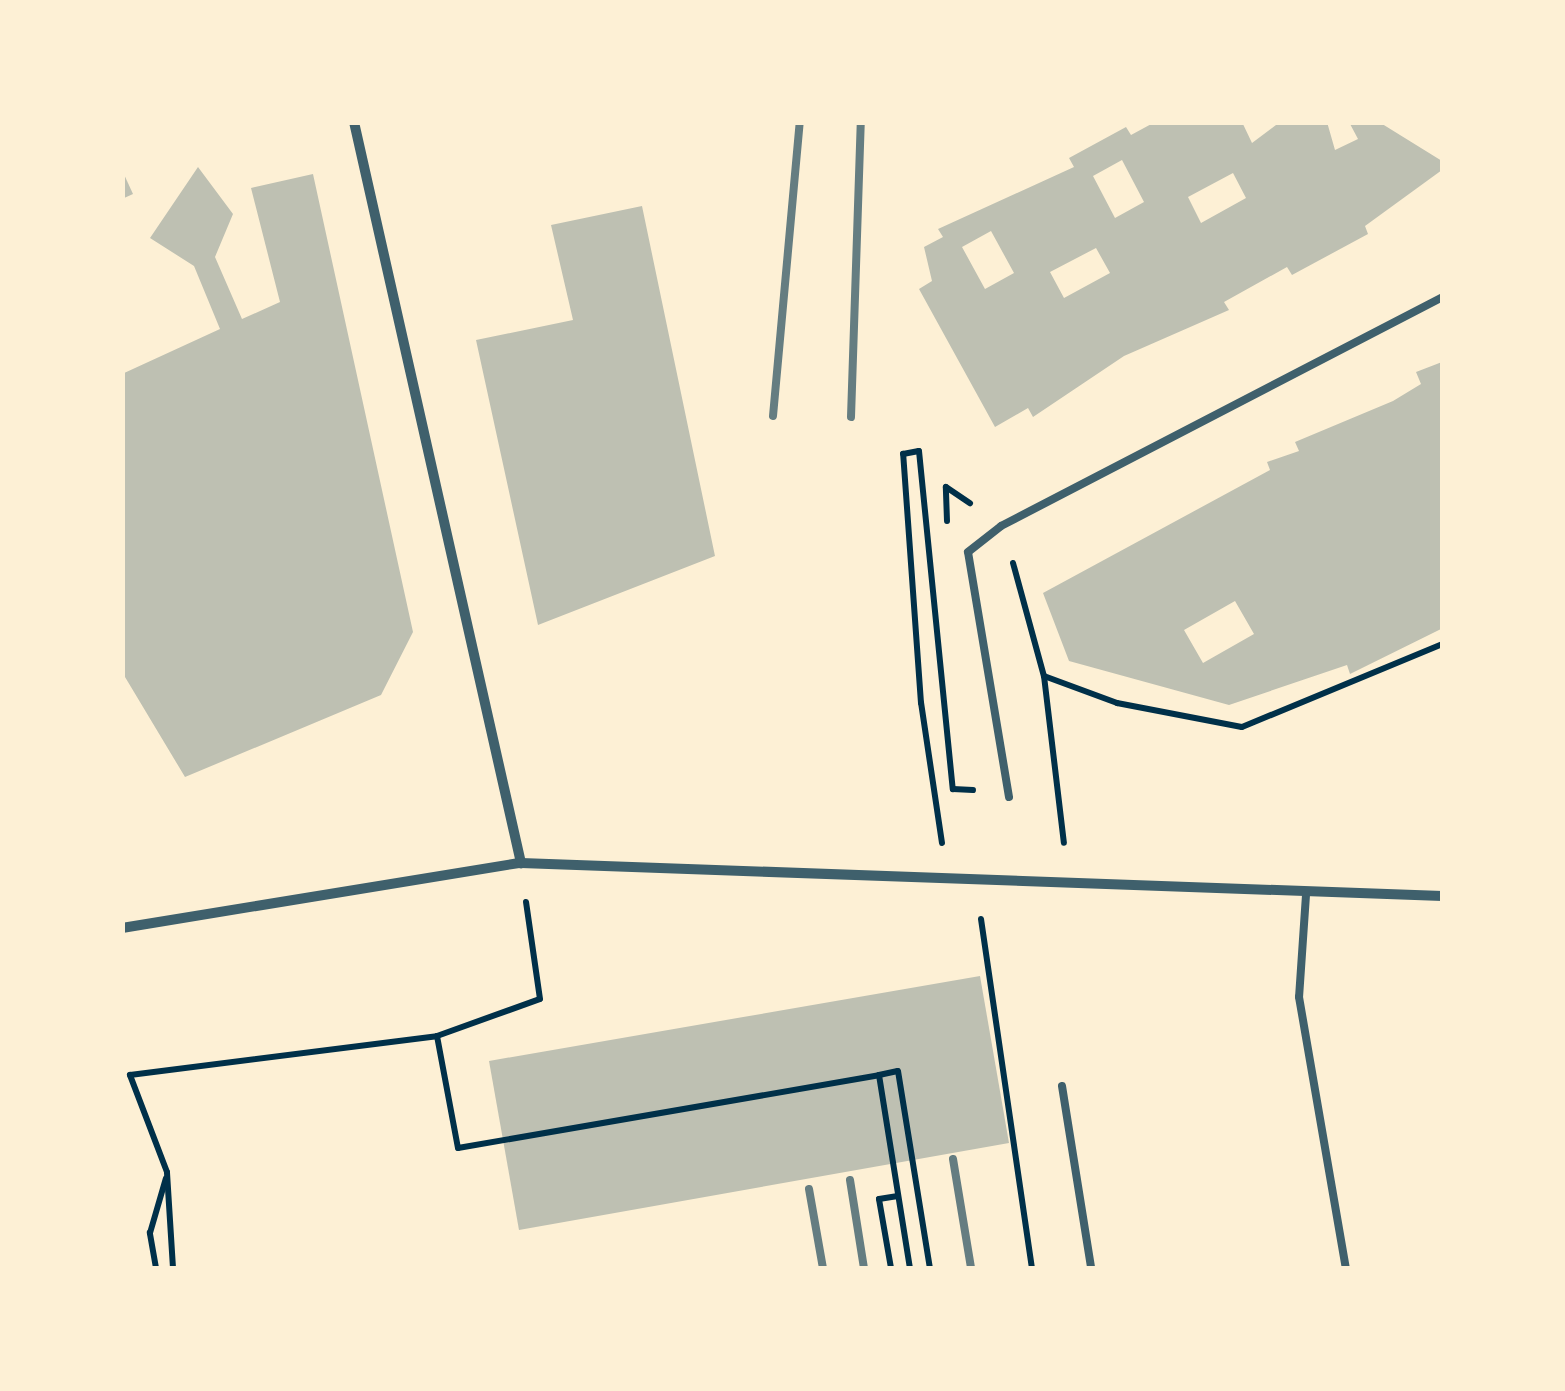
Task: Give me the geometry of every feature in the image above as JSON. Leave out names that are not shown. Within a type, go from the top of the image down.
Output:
[{"type":"street","points":[[354,122],[521,863]]},
{"type":"street","points":[[122,928],[521,863],[1306,895],[1442,896]]},
{"type":"lane","points":[[1009,797],[968,552],[1001,526],[1442,297]]},
{"type":"lane","points":[[1306,895],[1299,997],[1346,1268]]},
{"type":"lane","points":[[1062,1086],[1091,1268]]},
{"type":"path","points":[[948,879],[921,703],[903,454],[919,451],[953,789],[979,790],[976,773]]},
{"type":"path","points":[[947,526],[946,487],[1001,526],[1044,676],[1069,884]]},
{"type":"path","points":[[1044,676],[1117,704],[1242,727],[1442,644]]},
{"type":"path","points":[[173,1268],[168,1253],[168,1172],[130,1075],[436,1036],[540,1000],[521,863]]},
{"type":"path","points":[[974,880],[1032,1268]]},
{"type":"path","points":[[436,1036],[458,1148],[898,1071],[930,1268]]},
{"type":"path","points":[[879,1074],[910,1268]]},
{"type":"path","points":[[1006,1074],[1024,1076]]},
{"type":"path","points":[[156,1268],[150,1234],[168,1172]]},
{"type":"path","points":[[890,1268],[879,1199],[898,1196]]},
{"type":"building","points":[[1155,122],[1242,122],[1252,143],[1280,122],[1327,122],[1335,150],[1358,139],[1349,122],[1379,122],[1442,161],[1442,170],[1365,226],[1368,234],[1292,275],[1287,267],[1224,302],[1229,310],[1124,356],[1033,417],[1028,408],[995,427],[919,289],[932,281],[924,247],[943,237],[938,229],[1074,167],[1069,158],[1126,127],[1131,135]],"holes":[[[1122,160],[1144,202],[1115,218],[1093,176]],[[1233,173],[1246,198],[1201,223],[1188,197]],[[991,231],[1014,273],[985,289],[962,247]],[[1096,248],[1110,273],[1064,298],[1050,272]]]},
{"type":"building","points":[[198,167],[233,214],[215,257],[242,319],[280,302],[251,188],[313,174],[413,632],[381,695],[185,777],[122,672],[122,374],[220,329],[194,266],[150,238]]},
{"type":"building","points":[[122,170],[133,194],[122,199]]},
{"type":"building","points":[[642,206],[715,556],[538,625],[476,340],[573,320],[551,225]]},
{"type":"building","points":[[1442,362],[1441,629],[1350,674],[1347,665],[1229,705],[1069,661],[1043,593],[1270,470],[1267,462],[1299,451],[1295,442],[1393,401],[1421,384],[1416,372]],"holes":[[[1235,601],[1254,634],[1203,663],[1184,630]]]},
{"type":"building","points":[[980,976],[1009,1143],[519,1230],[489,1061]]},
{"type":"railway","points":[[773,416],[800,122]]},
{"type":"railway","points":[[851,417],[861,122]]},
{"type":"railway","points":[[953,1159],[971,1268]]},
{"type":"railway","points":[[850,1180],[864,1268]]},
{"type":"railway","points":[[809,1189],[823,1268]]}]
